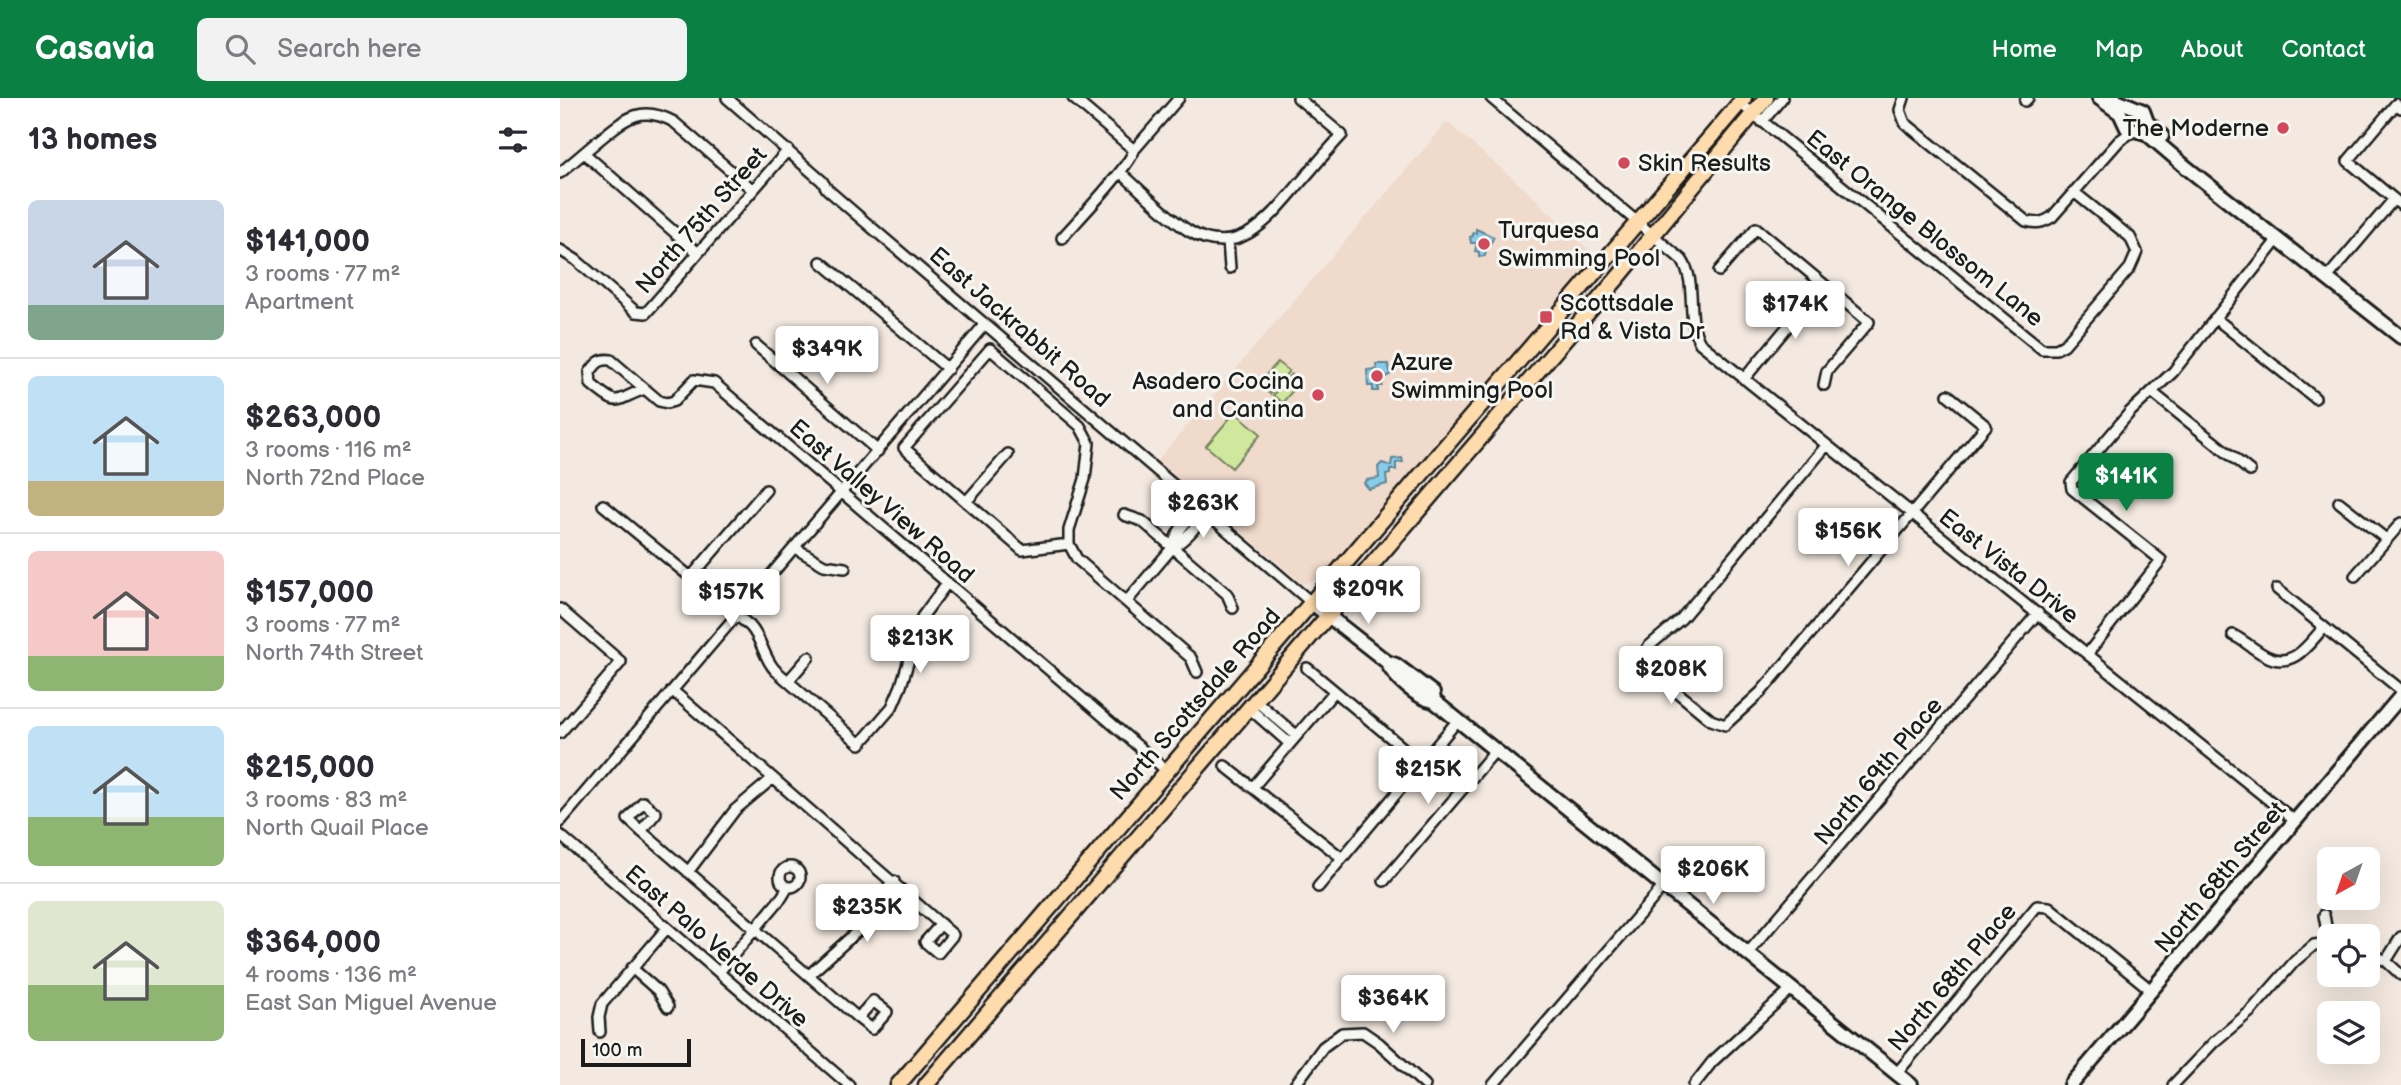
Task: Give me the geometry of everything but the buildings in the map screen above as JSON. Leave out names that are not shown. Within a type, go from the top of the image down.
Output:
[{"type":"main road","name":"North Scottsdale Road","points":[[926,1085],[1444,482],[1653,234],[1758,118],[1766,98]]},
{"type":"main road","name":"North Scottsdale Road","points":[[898,1085],[1742,100]]},
{"type":"main road","points":[[1464,425],[1478,440]]},
{"type":"main road","points":[[1427,468],[1444,482]]},
{"type":"street","name":"East Jackrabbit Road","points":[[727,98],[788,150],[822,181],[827,189],[1312,603],[1387,662],[1396,664],[1433,693],[1434,701],[1911,1085]]},
{"type":"street","points":[[1073,98],[1134,150]]},
{"type":"street","points":[[1062,238],[1120,172],[1134,154],[1134,150],[1179,98]]},
{"type":"street","points":[[1120,172],[1190,231],[1205,238],[1228,242],[1259,228],[1274,214],[1342,135],[1298,98]]},
{"type":"street","name":"East Vista Drive","points":[[1491,98],[1676,254],[1688,271],[1694,330],[1700,343],[2295,821]]},
{"type":"street","points":[[1758,118],[1782,98]]},
{"type":"street","points":[[1904,98],[1900,110],[1905,124],[2026,221],[2040,223],[2052,217],[2143,111],[2112,98]]},
{"type":"street","points":[[2099,98],[2163,145],[2187,168],[2401,337]]},
{"type":"street","name":"East Orange Blossom Lane","points":[[1742,100],[1758,118],[2042,348],[2056,349],[2064,345],[2130,268],[2137,252],[2130,237],[2074,192]]},
{"type":"street","points":[[2327,278],[2397,202],[2348,161],[2398,106]]},
{"type":"street","points":[[2132,108],[2126,112],[2133,125]]},
{"type":"street","points":[[560,173],[627,117],[645,113],[662,116],[674,122],[752,190]]},
{"type":"street","name":"North 75th Street","points":[[560,250],[576,260],[636,312],[648,312],[697,252],[788,150]]},
{"type":"street","points":[[584,153],[697,252]]},
{"type":"street","points":[[1719,271],[1756,228],[1869,322],[1827,370],[1824,385]]},
{"type":"street","points":[[2088,653],[2161,561],[2072,489],[2071,482],[2130,412],[2173,372],[2278,239]]},
{"type":"street","points":[[1228,242],[1230,268]]},
{"type":"street","points":[[821,262],[948,369]]},
{"type":"street","points":[[1744,379],[1823,284]]},
{"type":"street","points":[[2215,318],[2315,398]]},
{"type":"street","points":[[560,821],[985,324]]},
{"type":"street","points":[[756,345],[878,450]]},
{"type":"street","points":[[1069,544],[1022,550],[904,449],[990,349],[1080,426],[1089,443],[1085,479],[1069,530],[1069,544],[1077,559],[1191,658],[1197,672]]},
{"type":"street","points":[[611,360],[645,389],[617,402],[610,400],[591,384],[590,372],[598,362],[611,360]]},
{"type":"street","name":"East Valley View Road","points":[[645,389],[659,401],[667,403],[674,401],[694,380],[714,383],[1167,771]]},
{"type":"street","points":[[2153,393],[2250,471]]},
{"type":"street","points":[[1826,446],[1681,619],[1648,648],[1643,658],[1649,669],[1711,720],[1725,725],[1761,692],[1986,426],[1948,394]]},
{"type":"street","points":[[966,502],[1008,454]]},
{"type":"street","points":[[691,577],[766,490]]},
{"type":"street","points":[[2339,502],[2386,540]]},
{"type":"street","points":[[603,505],[737,615],[757,634],[769,664],[860,744],[892,706],[901,686],[922,617],[947,583]]},
{"type":"street","points":[[1127,601],[1173,547],[1175,536],[1194,514],[1204,511]]},
{"type":"street","points":[[1124,514],[1142,521],[1173,547],[1227,594],[1233,608]]},
{"type":"street","points":[[2355,576],[2401,523]]},
{"type":"street","points":[[795,548],[824,565],[845,568]]},
{"type":"street","points":[[2277,589],[2401,690]]},
{"type":"street","points":[[560,609],[621,662],[560,733]]},
{"type":"street","name":"North 69th Place","points":[[1747,954],[2038,613]]},
{"type":"street","points":[[2233,635],[2273,659],[2291,659],[2301,653],[2323,627]]},
{"type":"street","points":[[915,642],[937,646]]},
{"type":"street","points":[[788,681],[809,657]]},
{"type":"street","points":[[1307,668],[1421,763]]},
{"type":"street","points":[[673,691],[941,924]]},
{"type":"street","points":[[1253,787],[1334,692]]},
{"type":"street","name":"North 68th Street","points":[[2071,1085],[2401,696]]},
{"type":"street","points":[[1252,704],[1296,735]]},
{"type":"street","points":[[1252,704],[1289,743]]},
{"type":"street","points":[[1318,887],[1458,720]]},
{"type":"street","points":[[1384,881],[1495,751]]},
{"type":"street","points":[[1225,766],[1342,858]]},
{"type":"street","points":[[688,872],[735,810],[773,778]]},
{"type":"street","points":[[641,831],[858,1018]]},
{"type":"street","name":"East Palo Verde Drive","points":[[560,835],[849,1085]]},
{"type":"street","points":[[809,975],[862,927],[873,905],[894,881]]},
{"type":"street","points":[[719,972],[788,887]]},
{"type":"street","points":[[1493,1085],[1663,887]]},
{"type":"street","name":"North 68th Place","points":[[1897,1073],[2037,906],[2049,907],[2151,990]]},
{"type":"street","points":[[2324,915],[2326,924]]},
{"type":"street","points":[[600,1032],[602,1004],[667,928]]},
{"type":"street","points":[[2386,961],[2401,937]]},
{"type":"street","points":[[2173,1085],[2214,1042],[2251,1011],[2295,961],[2317,945]]},
{"type":"street","points":[[2380,958],[2401,975]]},
{"type":"street","points":[[632,968],[658,991],[668,1007]]},
{"type":"street","points":[[1694,1085],[1712,1062],[1791,989]]},
{"type":"street","points":[[1295,1085],[1323,1047],[1342,1033],[1363,1032],[1425,1085]]},
{"type":"shaded area","points":[[1447,122],[1525,189],[1597,258],[1322,578],[1303,584],[1157,461]]},
{"type":"green space","points":[[1278,362],[1289,371],[1270,394],[1258,384]]},
{"type":"green space","points":[[1291,374],[1300,382],[1282,403],[1273,395]]},
{"type":"green space","points":[[1235,412],[1261,434],[1232,468],[1206,446]]},
{"type":"water","name":"Turquesa Swimming Pool","points":[[1476,229],[1494,237],[1487,245],[1485,256],[1479,257],[1479,252],[1475,251],[1477,243],[1471,243],[1470,237],[1476,233]]},
{"type":"water","name":"Azure Swimming Pool","points":[[1376,364],[1388,364],[1391,374],[1384,378],[1378,391],[1373,391],[1373,386],[1368,386],[1367,370],[1374,369],[1377,373]]},
{"type":"water","points":[[1402,458],[1403,462],[1396,463],[1396,470],[1390,470],[1390,474],[1386,475],[1387,484],[1369,489],[1364,483],[1379,478],[1378,467],[1382,463],[1391,466],[1392,459]]},
{"type":"place","name":"The Moderne","points":[[2283,128]]},
{"type":"place","name":"Skin Results","points":[[1624,163]]},
{"type":"place","name":"Turquesa Swimming Pool","points":[[1484,244]]},
{"type":"place","name":"Scottsdale Rd & Vista Dr","points":[[1546,317]]},
{"type":"place","name":"Azure Swimming Pool","points":[[1377,376]]},
{"type":"place","name":"Asadero Cocina and Cantina","points":[[1318,395]]}]
